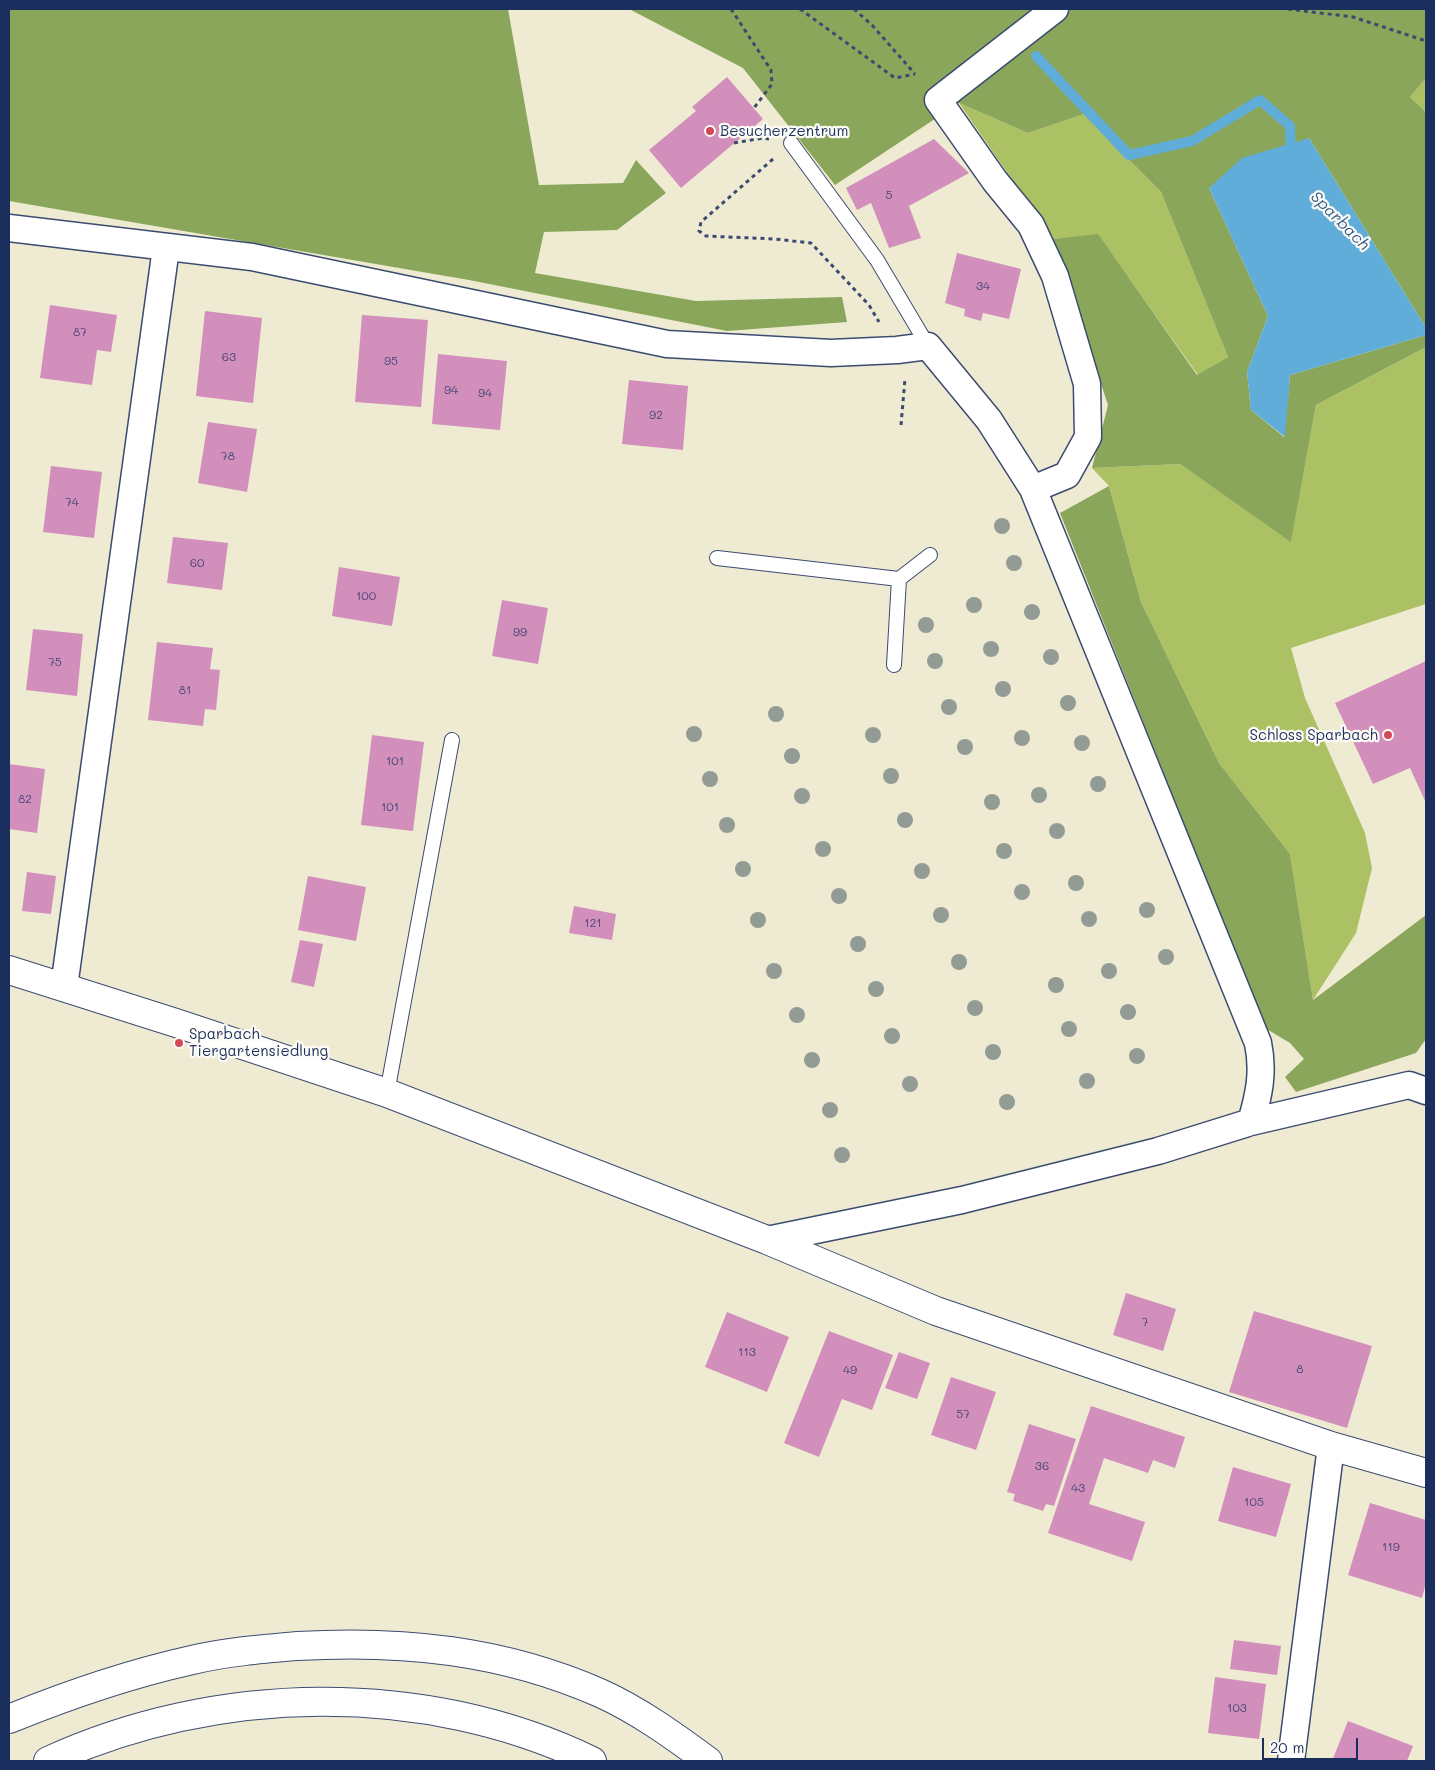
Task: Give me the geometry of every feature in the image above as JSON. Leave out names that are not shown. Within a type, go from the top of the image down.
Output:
[{"type":"main road","points":[[9,970],[64,986],[387,1094],[767,1240],[936,1310],[1331,1446],[1426,1473]]},
{"type":"main road","points":[[9,1719],[119,1679],[194,1659],[265,1648],[332,1644],[402,1645],[472,1653],[539,1670],[601,1693],[655,1723],[708,1761]]},
{"type":"main road","points":[[48,1761],[88,1743],[164,1720],[227,1709],[308,1703],[373,1704],[492,1723],[552,1742],[592,1761]]},
{"type":"street","points":[[1033,489],[1067,476],[1088,437],[1087,384],[1055,276],[1031,225],[995,181],[938,100],[1055,9]]},
{"type":"street","points":[[9,228],[252,257],[666,344],[831,352],[896,350],[928,346],[989,420],[1033,489],[1258,1043],[1262,1062],[1261,1088],[1251,1122]]},
{"type":"street","points":[[64,986],[166,248]]},
{"type":"street","points":[[767,1240],[962,1200],[1158,1151],[1251,1122],[1408,1085],[1426,1091]]},
{"type":"street","points":[[1291,1761],[1331,1446]]},
{"type":"lane","points":[[790,144],[877,260],[928,346]]},
{"type":"lane","points":[[717,558],[899,579],[930,555]]},
{"type":"lane","points":[[894,665],[899,579]]},
{"type":"lane","points":[[387,1094],[452,740]]},
{"type":"path","points":[[731,9],[771,70],[772,84],[754,108]]},
{"type":"path","points":[[800,9],[896,78],[915,74]]},
{"type":"path","points":[[854,9],[872,25],[920,80]]},
{"type":"path","points":[[1288,9],[1353,17],[1426,41]]},
{"type":"path","points":[[734,144],[768,138],[774,144],[779,154]]},
{"type":"path","points":[[790,144],[701,222],[699,231],[706,236],[775,239],[811,244]]},
{"type":"green space","points":[[9,9],[508,9],[539,185],[623,183],[636,160],[666,193],[617,230],[544,232],[535,273],[696,301],[842,297],[847,322],[727,331],[469,280],[9,201]]},
{"type":"green space","points":[[629,9],[1426,9],[1426,78],[1410,97],[1426,112],[1426,328],[1309,138],[1209,188],[1268,316],[1247,372],[1251,410],[1284,437],[1290,375],[1426,335],[1426,347],[1316,405],[1291,542],[1180,464],[1092,468],[1108,405],[1053,239],[1098,234],[1197,375],[1228,357],[1161,192],[1084,114],[1028,133],[959,103],[835,185],[743,68]]},
{"type":"green space","points":[[1426,78],[1426,112],[1410,97]]},
{"type":"green space","points":[[959,103],[1028,133],[1084,114],[1161,192],[1228,357],[1198,375],[1098,235],[1053,239]]},
{"type":"green space","points":[[1426,347],[1426,604],[1291,648],[1305,698],[1365,833],[1372,868],[1356,933],[1313,1000],[1290,854],[1219,763],[1141,602],[1109,486],[1092,468],[1180,464],[1291,541],[1316,405]]},
{"type":"green space","points":[[1109,486],[1141,602],[1219,763],[1290,854],[1313,1000],[1426,915],[1426,1039],[1416,1053],[1296,1092],[1285,1077],[1304,1059],[1290,1043],[1265,1028],[1060,513]]},
{"type":"water","points":[[1309,138],[1426,328],[1426,335],[1290,375],[1285,437],[1251,410],[1247,372],[1268,316],[1209,188],[1242,158]]},
{"type":"building","name":"Besucherzentrum","points":[[727,77],[763,119],[681,188],[649,150],[696,111],[692,107]]},
{"type":"building","points":[[934,139],[969,173],[909,206],[921,238],[889,248],[871,203],[857,210],[846,188]]},
{"type":"building","points":[[957,253],[1021,269],[1009,319],[983,313],[981,321],[964,316],[965,309],[945,303]]},
{"type":"building","points":[[50,305],[117,315],[111,352],[97,350],[92,385],[40,378]]},
{"type":"building","points":[[205,311],[262,318],[253,403],[196,396]]},
{"type":"building","points":[[362,315],[428,320],[421,407],[355,402]]},
{"type":"building","points":[[438,354],[507,361],[500,430],[432,424]]},
{"type":"building","points":[[629,380],[688,386],[683,450],[622,444]]},
{"type":"building","points":[[208,422],[257,429],[247,492],[198,483]]},
{"type":"building","points":[[51,466],[102,472],[94,538],[43,532]]},
{"type":"building","points":[[173,537],[228,543],[222,590],[167,583]]},
{"type":"building","points":[[339,567],[400,577],[392,626],[332,616]]},
{"type":"building","points":[[502,600],[548,608],[538,664],[492,656]]},
{"type":"building","points":[[33,629],[83,634],[77,696],[26,690]]},
{"type":"building","points":[[157,642],[213,648],[210,669],[220,670],[216,710],[205,709],[203,726],[148,720]]},
{"type":"building","name":"Schloss Sparbach","points":[[1426,661],[1426,803],[1410,768],[1373,784],[1335,703]]},
{"type":"building","points":[[372,735],[424,742],[413,831],[361,825]]},
{"type":"building","points":[[9,764],[45,769],[37,833],[9,829]]},
{"type":"building","points":[[27,872],[56,876],[51,914],[22,911]]},
{"type":"building","points":[[308,876],[366,887],[356,941],[298,930]]},
{"type":"building","points":[[574,906],[616,914],[612,940],[569,933]]},
{"type":"building","points":[[300,940],[323,944],[314,987],[291,982]]},
{"type":"building","points":[[1126,1293],[1176,1309],[1163,1351],[1113,1335]]},
{"type":"building","points":[[1254,1311],[1372,1346],[1347,1428],[1229,1392]]},
{"type":"building","points":[[727,1312],[789,1337],[767,1392],[705,1367]]},
{"type":"building","points":[[829,1331],[893,1355],[872,1410],[842,1399],[819,1457],[784,1443]]},
{"type":"building","points":[[899,1352],[930,1363],[917,1399],[885,1388]]},
{"type":"building","points":[[951,1377],[996,1392],[976,1450],[931,1435]]},
{"type":"building","points":[[1091,1406],[1185,1437],[1175,1468],[1153,1460],[1148,1473],[1104,1458],[1089,1504],[1145,1522],[1132,1561],[1048,1533]]},
{"type":"building","points":[[1029,1424],[1076,1439],[1054,1506],[1046,1504],[1043,1511],[1013,1501],[1015,1494],[1007,1492]]},
{"type":"building","points":[[1233,1467],[1291,1484],[1276,1537],[1218,1521]]},
{"type":"building","points":[[1370,1503],[1426,1520],[1426,1583],[1422,1598],[1348,1575]]},
{"type":"building","points":[[1234,1640],[1281,1646],[1277,1675],[1230,1669]]},
{"type":"building","points":[[1215,1677],[1266,1684],[1259,1739],[1208,1733]]},
{"type":"building","points":[[1348,1721],[1413,1746],[1407,1761],[1332,1761]]},
{"type":"waterway","name":"Sparbach","points":[[1036,56],[1129,155],[1192,141],[1260,100],[1290,126],[1291,157]]},
{"type":"place","name":"Besucherzentrum","points":[[710,131]]},
{"type":"place","name":"Schloss Sparbach","points":[[1388,735]]},
{"type":"place","name":"Sparbach Tiergartensiedlung","points":[[179,1043]]}]
